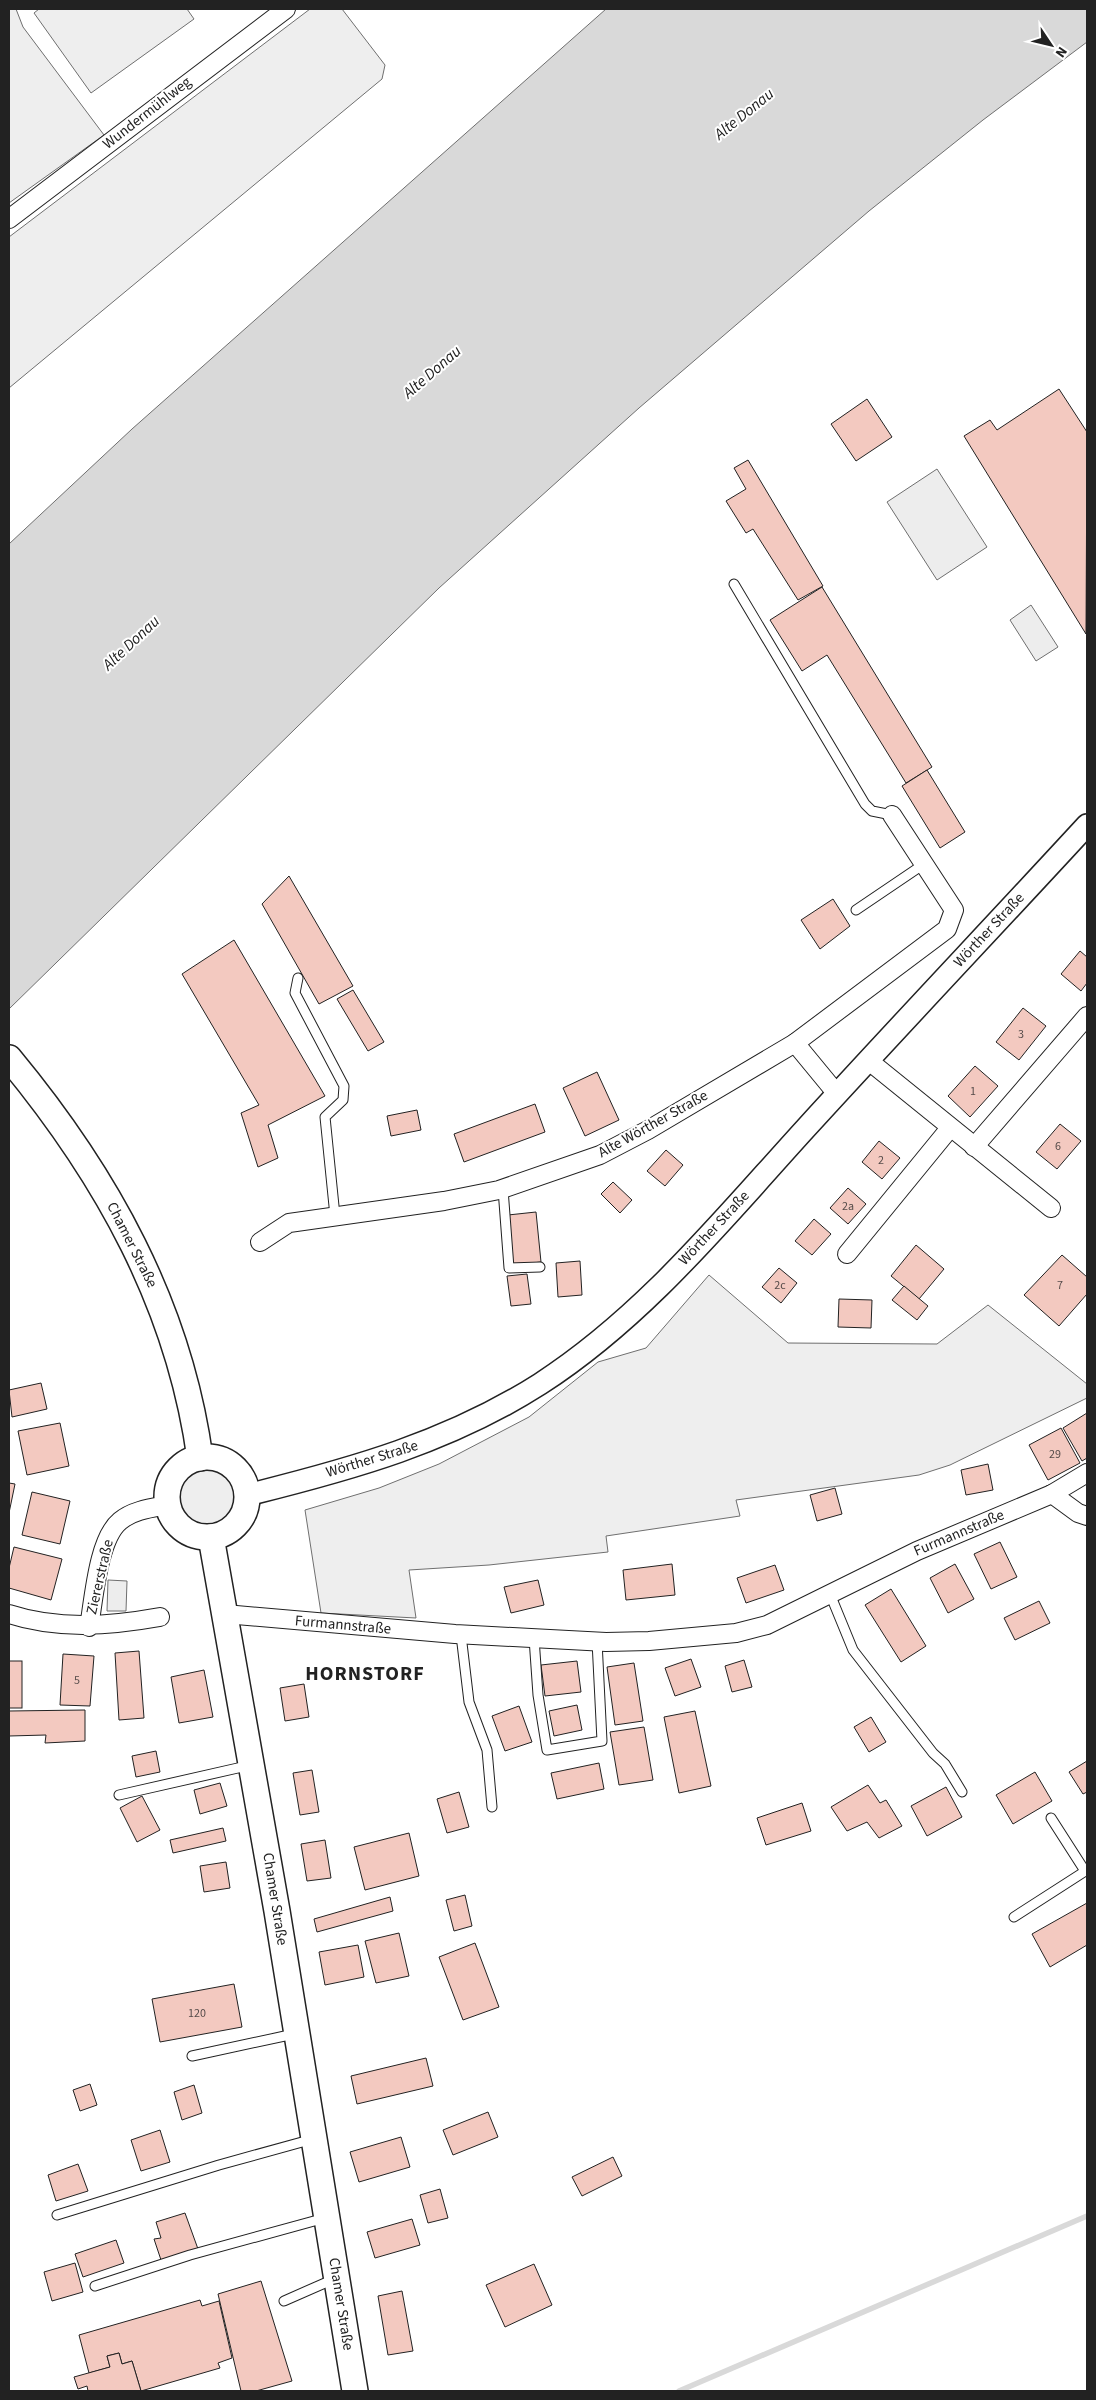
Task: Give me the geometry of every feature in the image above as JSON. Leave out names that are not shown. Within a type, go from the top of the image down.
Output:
[{"type":"main road","name":"Chamer Straße","points":[[9,1058],[48,1105],[118,1214],[144,1263],[169,1326],[185,1380],[194,1414],[200,1458]]},
{"type":"main road","points":[[214,1457],[227,1462],[237,1470],[244,1481],[247,1495],[246,1507],[241,1518],[212,1544],[188,1532],[172,1516],[168,1505],[168,1492],[171,1480],[178,1470],[188,1462],[200,1458],[214,1457]]},
{"type":"main road","name":"Chamer Straße","points":[[212,1544],[221,1583],[252,1765],[328,2217],[355,2391]]},
{"type":"street","name":"Wundermühlweg","points":[[9,219],[286,9]]},
{"type":"street","name":"Alte Wörther Straße","points":[[260,1242],[289,1223],[435,1202],[503,1189],[600,1154],[648,1130],[795,1043],[947,929],[954,910],[892,815]]},
{"type":"street","name":"Wörther Straße","points":[[247,1495],[349,1468],[420,1446],[467,1424],[540,1383],[585,1351],[660,1286],[1087,824]]},
{"type":"street","points":[[974,1147],[1085,1024]]},
{"type":"street","points":[[795,1043],[838,1094]]},
{"type":"street","points":[[869,1061],[1051,1208]]},
{"type":"street","points":[[847,1254],[950,1128]]},
{"type":"street","name":"Furmannstraße","points":[[225,1614],[461,1635],[597,1641],[649,1641],[736,1633],[767,1625],[917,1551],[1052,1494],[1087,1473]]},
{"type":"street","points":[[1052,1494],[1087,1516]]},
{"type":"street","name":"Ziererstraße","points":[[89,1627],[106,1543],[113,1530],[121,1520],[137,1512],[168,1505]]},
{"type":"street","name":"Ziererstraße","points":[[9,1614],[26,1620],[89,1627],[160,1617]]},
{"type":"lane","points":[[734,584],[864,804],[872,811],[892,815]]},
{"type":"lane","points":[[856,910],[924,864]]},
{"type":"lane","points":[[298,978],[296,993],[344,1086],[343,1100],[325,1117],[335,1216]]},
{"type":"lane","points":[[503,1189],[509,1268],[540,1267]]},
{"type":"lane","points":[[830,1594],[853,1650],[933,1753],[945,1764],[962,1792]]},
{"type":"lane","points":[[461,1635],[469,1702],[487,1750],[492,1807]]},
{"type":"lane","points":[[534,1638],[538,1694],[547,1750],[602,1741],[597,1641]]},
{"type":"lane","points":[[119,1795],[252,1765]]},
{"type":"lane","points":[[1014,1916],[1086,1870],[1052,1818]]},
{"type":"lane","points":[[192,2056],[296,2034]]},
{"type":"lane","points":[[57,2215],[219,2164],[314,2139]]},
{"type":"lane","points":[[95,2286],[190,2255],[328,2217]]},
{"type":"lane","points":[[284,2301],[336,2278]]},
{"type":"shaded area","points":[[9,9],[16,9],[23,27],[104,135],[9,203]]},
{"type":"shaded area","points":[[39,9],[187,9],[194,19],[91,93],[34,13]]},
{"type":"shaded area","points":[[310,9],[342,9],[385,65],[382,79],[9,388],[9,237]]},
{"type":"shaded area","points":[[937,469],[987,547],[937,580],[887,502]]},
{"type":"shaded area","points":[[1031,605],[1058,647],[1036,661],[1010,620]]},
{"type":"shaded area","points":[[709,1275],[788,1343],[937,1344],[988,1305],[1087,1384],[1087,1398],[950,1465],[919,1475],[736,1500],[740,1516],[606,1536],[608,1552],[489,1565],[409,1570],[416,1618],[321,1613],[305,1510],[379,1488],[439,1464],[529,1417],[598,1362],[646,1348]]},
{"type":"shaded area","points":[[209,1468],[225,1473],[233,1481],[238,1497],[233,1513],[225,1521],[209,1526],[193,1521],[185,1513],[180,1497],[185,1481],[193,1473]]},
{"type":"shaded area","points":[[108,1580],[127,1581],[126,1611],[107,1611]]},
{"type":"water","name":"Alte Donau","points":[[606,9],[1087,9],[1087,42],[983,120],[869,211],[639,408],[439,588],[9,1009],[9,544],[132,429]]},
{"type":"building","points":[[1059,389],[1087,432],[1086,634],[964,436],[990,420],[997,430]]},
{"type":"building","points":[[867,399],[892,437],[856,461],[831,424]]},
{"type":"building","points":[[748,460],[823,586],[798,600],[753,529],[746,533],[726,501],[746,489],[734,468]]},
{"type":"building","points":[[822,587],[932,767],[906,783],[827,655],[802,671],[770,620]]},
{"type":"building","points":[[927,770],[965,832],[940,848],[902,786]]},
{"type":"building","points":[[289,876],[353,986],[319,1004],[262,904]]},
{"type":"building","points":[[833,899],[850,926],[820,949],[801,920]]},
{"type":"building","points":[[234,940],[325,1096],[268,1125],[278,1158],[258,1167],[241,1113],[259,1105],[182,974]]},
{"type":"building","points":[[1080,951],[1087,957],[1087,983],[1081,991],[1061,974]]},
{"type":"building","points":[[353,990],[384,1042],[368,1051],[337,999]]},
{"type":"building","points":[[1023,1008],[1046,1026],[1019,1060],[996,1042]]},
{"type":"building","points":[[975,1066],[998,1086],[970,1117],[948,1096]]},
{"type":"building","points":[[597,1072],[619,1120],[585,1136],[563,1088]]},
{"type":"building","points":[[535,1104],[545,1132],[464,1162],[454,1134]]},
{"type":"building","points":[[417,1110],[421,1130],[391,1136],[387,1116]]},
{"type":"building","points":[[1060,1124],[1081,1141],[1057,1169],[1036,1152]]},
{"type":"building","points":[[879,1141],[900,1158],[882,1179],[862,1162]]},
{"type":"building","points":[[666,1150],[683,1165],[665,1186],[647,1171]]},
{"type":"building","points":[[613,1182],[632,1200],[620,1213],[601,1194]]},
{"type":"building","points":[[848,1188],[866,1204],[848,1224],[830,1208]]},
{"type":"building","points":[[536,1212],[541,1262],[513,1265],[508,1215]]},
{"type":"building","points":[[814,1219],[831,1234],[812,1255],[795,1241]]},
{"type":"building","points":[[916,1245],[944,1269],[919,1299],[891,1276]]},
{"type":"building","points":[[1062,1255],[1087,1277],[1087,1294],[1059,1326],[1024,1295]]},
{"type":"building","points":[[580,1261],[582,1295],[558,1297],[556,1263]]},
{"type":"building","points":[[779,1268],[797,1283],[781,1303],[762,1287]]},
{"type":"building","points":[[527,1274],[531,1304],[511,1306],[507,1276]]},
{"type":"building","points":[[904,1286],[928,1306],[917,1320],[892,1300]]},
{"type":"building","points":[[839,1299],[872,1300],[871,1328],[838,1327]]},
{"type":"building","points":[[41,1383],[47,1409],[12,1417],[9,1390]]},
{"type":"building","points":[[1087,1413],[1087,1458],[1082,1461],[1063,1428]]},
{"type":"building","points":[[60,1423],[69,1466],[27,1475],[18,1431]]},
{"type":"building","points":[[1061,1428],[1080,1463],[1048,1480],[1029,1445]]},
{"type":"building","points":[[988,1464],[993,1490],[966,1495],[961,1470]]},
{"type":"building","points":[[9,1483],[15,1484],[9,1513]]},
{"type":"building","points":[[835,1488],[842,1514],[817,1521],[810,1495]]},
{"type":"building","points":[[32,1492],[70,1501],[60,1544],[22,1535]]},
{"type":"building","points":[[1000,1542],[1017,1577],[991,1589],[974,1554]]},
{"type":"building","points":[[14,1547],[62,1559],[51,1600],[9,1588],[9,1568]]},
{"type":"building","points":[[672,1564],[675,1595],[626,1600],[623,1570]]},
{"type":"building","points":[[955,1564],[974,1599],[948,1613],[930,1578]]},
{"type":"building","points":[[775,1565],[784,1590],[746,1603],[737,1578]]},
{"type":"building","points":[[538,1580],[544,1605],[511,1613],[504,1587]]},
{"type":"building","points":[[891,1589],[926,1646],[901,1662],[865,1605]]},
{"type":"building","points":[[1039,1601],[1050,1623],[1015,1640],[1004,1618]]},
{"type":"building","points":[[139,1651],[144,1718],[119,1720],[115,1653]]},
{"type":"building","points":[[63,1654],[94,1656],[90,1706],[60,1705]]},
{"type":"building","points":[[691,1659],[701,1687],[675,1696],[665,1668]]},
{"type":"building","points":[[744,1660],[752,1687],[732,1692],[725,1666]]},
{"type":"building","points":[[9,1661],[22,1661],[22,1708],[9,1708]]},
{"type":"building","points":[[577,1661],[581,1692],[545,1696],[541,1665]]},
{"type":"building","points":[[634,1663],[643,1721],[615,1725],[607,1667]]},
{"type":"building","points":[[204,1670],[213,1717],[179,1723],[171,1677]]},
{"type":"building","points":[[304,1684],[309,1717],[285,1721],[280,1688]]},
{"type":"building","points":[[577,1705],[582,1730],[554,1736],[549,1711]]},
{"type":"building","points":[[519,1706],[532,1742],[505,1751],[492,1716]]},
{"type":"building","points":[[85,1710],[85,1741],[45,1743],[46,1735],[9,1736],[9,1711]]},
{"type":"building","points":[[695,1711],[711,1786],[679,1793],[664,1717]]},
{"type":"building","points":[[871,1717],[886,1742],[869,1752],[854,1727]]},
{"type":"building","points":[[644,1727],[653,1780],[619,1785],[610,1732]]},
{"type":"building","points":[[156,1751],[160,1772],[136,1777],[132,1756]]},
{"type":"building","points":[[1087,1761],[1087,1792],[1083,1794],[1069,1772]]},
{"type":"building","points":[[599,1763],[604,1789],[557,1799],[551,1773]]},
{"type":"building","points":[[312,1770],[319,1812],[300,1815],[293,1773]]},
{"type":"building","points":[[1035,1772],[1052,1801],[1013,1824],[996,1795]]},
{"type":"building","points":[[220,1783],[227,1806],[200,1814],[194,1790]]},
{"type":"building","points":[[868,1785],[880,1803],[886,1800],[902,1826],[879,1838],[867,1822],[847,1831],[831,1807]]},
{"type":"building","points":[[946,1787],[962,1817],[927,1836],[911,1806]]},
{"type":"building","points":[[459,1792],[469,1827],[447,1833],[437,1799]]},
{"type":"building","points":[[142,1796],[160,1830],[137,1842],[120,1808]]},
{"type":"building","points":[[802,1803],[811,1831],[766,1845],[757,1818]]},
{"type":"building","points":[[223,1828],[226,1841],[173,1853],[170,1840]]},
{"type":"building","points":[[409,1833],[419,1876],[365,1890],[354,1847]]},
{"type":"building","points":[[325,1840],[331,1878],[307,1881],[301,1844]]},
{"type":"building","points":[[226,1862],[230,1888],[204,1892],[200,1866]]},
{"type":"building","points":[[465,1895],[472,1926],[454,1931],[446,1900]]},
{"type":"building","points":[[390,1897],[393,1911],[317,1932],[314,1919]]},
{"type":"building","points":[[1087,1903],[1087,1945],[1050,1967],[1032,1934]]},
{"type":"building","points":[[399,1933],[409,1976],[376,1983],[365,1941]]},
{"type":"building","points":[[475,1943],[499,2007],[463,2020],[439,1957]]},
{"type":"building","points":[[358,1945],[364,1977],[325,1985],[319,1952]]},
{"type":"building","points":[[234,1984],[242,2027],[160,2042],[152,1999]]},
{"type":"building","points":[[426,2058],[433,2086],[357,2104],[351,2076]]},
{"type":"building","points":[[90,2084],[97,2105],[80,2111],[73,2090]]},
{"type":"building","points":[[194,2085],[202,2113],[182,2120],[174,2092]]},
{"type":"building","points":[[488,2112],[498,2137],[453,2155],[443,2130]]},
{"type":"building","points":[[160,2130],[170,2162],[141,2171],[131,2140]]},
{"type":"building","points":[[401,2137],[410,2167],[359,2182],[350,2152]]},
{"type":"building","points":[[613,2157],[622,2176],[582,2196],[572,2177]]},
{"type":"building","points":[[78,2164],[88,2191],[56,2201],[48,2175]]},
{"type":"building","points":[[440,2189],[448,2218],[428,2223],[420,2195]]},
{"type":"building","points":[[185,2213],[198,2249],[161,2260],[154,2239],[161,2238],[156,2222]]},
{"type":"building","points":[[412,2219],[420,2245],[375,2258],[367,2232]]},
{"type":"building","points":[[116,2240],[124,2263],[83,2277],[75,2254]]},
{"type":"building","points":[[75,2263],[83,2292],[52,2301],[44,2272]]},
{"type":"building","points":[[534,2264],[552,2305],[505,2327],[486,2285]]},
{"type":"building","points":[[261,2281],[292,2381],[256,2391],[241,2391],[218,2294]]},
{"type":"building","points":[[402,2291],[413,2351],[388,2355],[378,2296]]},
{"type":"building","points":[[200,2300],[202,2306],[219,2301],[232,2358],[218,2363],[220,2368],[141,2391],[132,2361],[122,2364],[119,2353],[107,2356],[110,2367],[89,2373],[79,2335]]},
{"type":"building","points":[[119,2353],[122,2364],[132,2361],[141,2391],[88,2391],[87,2386],[78,2389],[74,2377],[110,2367],[107,2356]]},
{"type":"waterway","points":[[679,2391],[1087,2216]]},
{"type":"district","name":"HORNSTORF","points":[[365,1674]]}]
